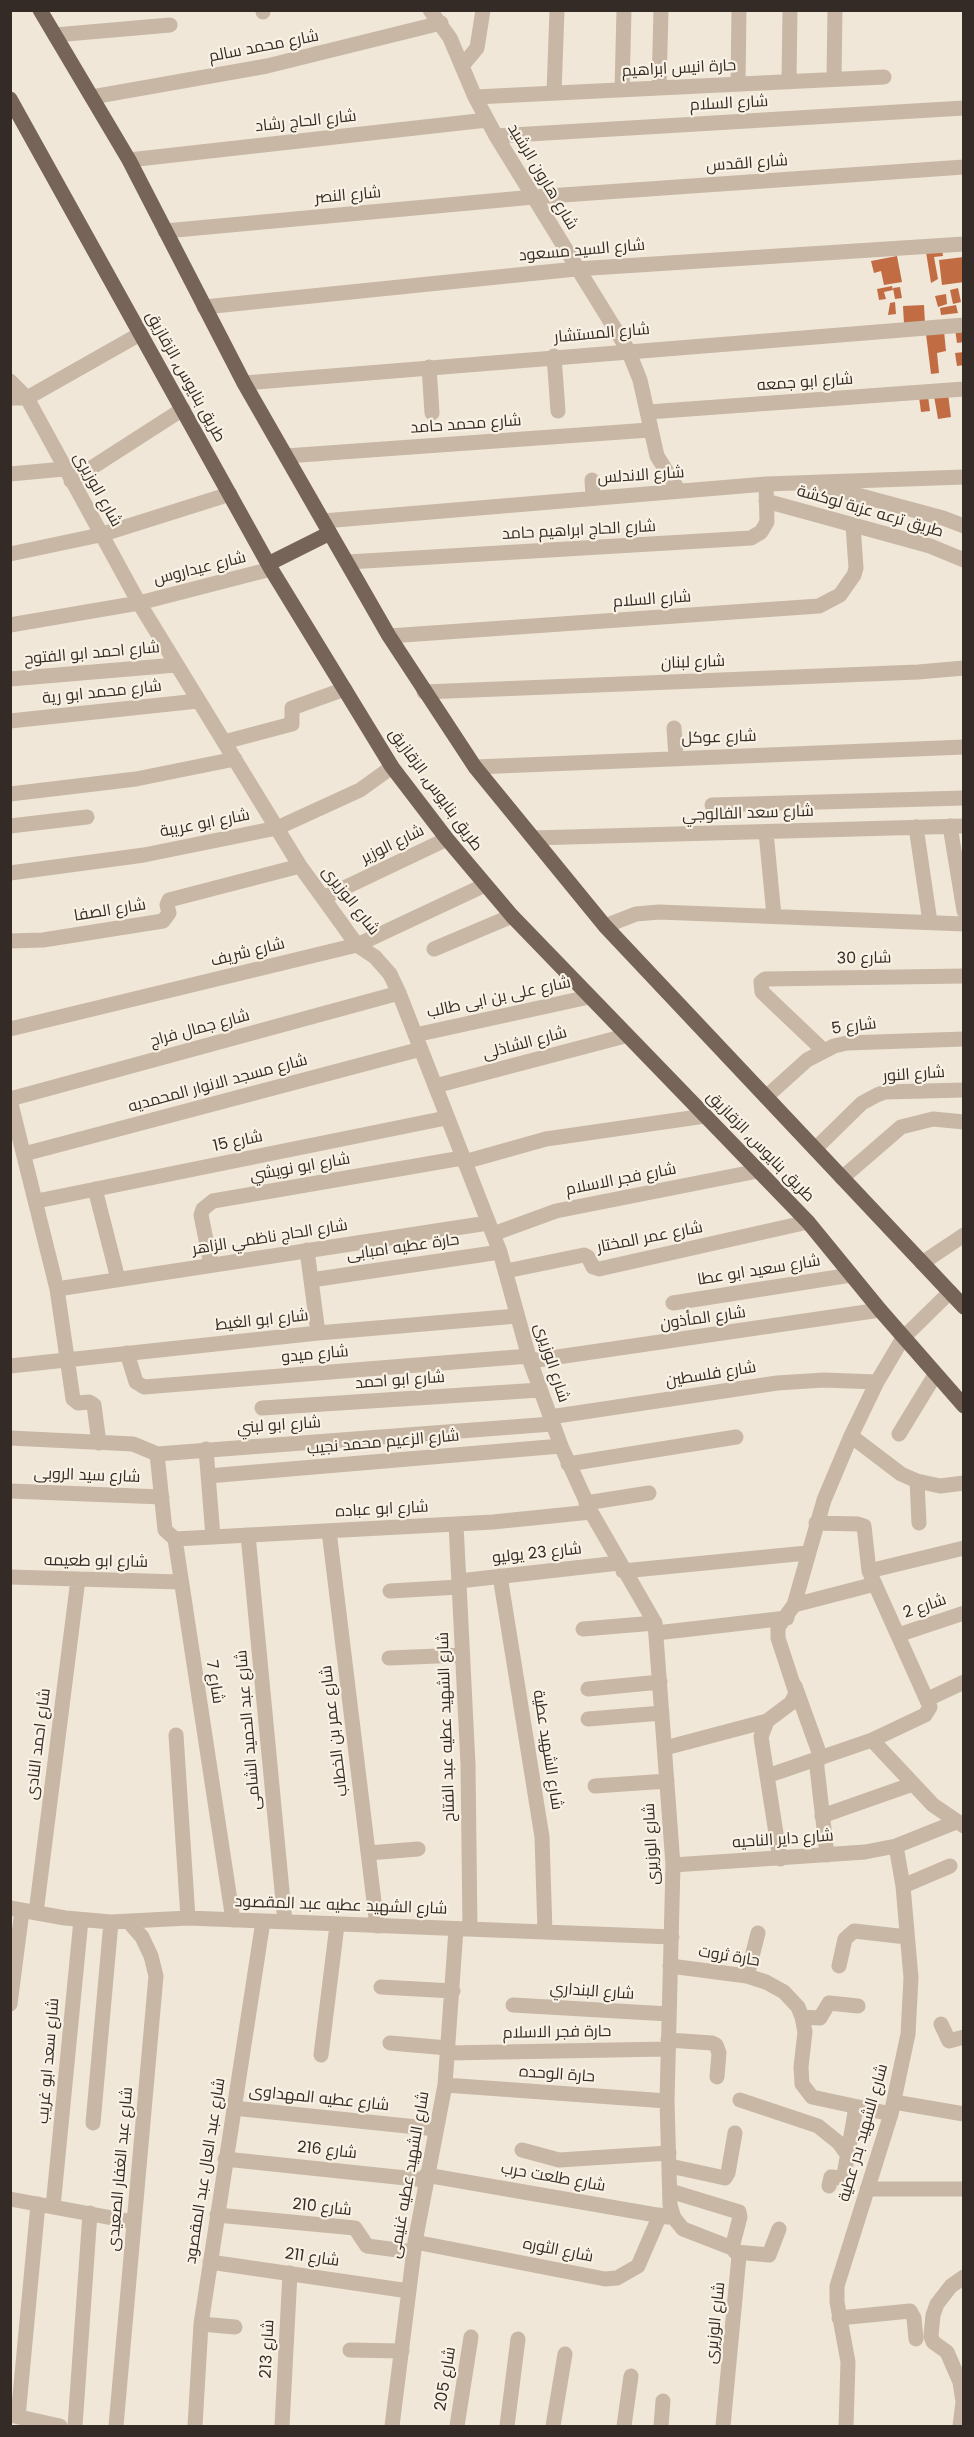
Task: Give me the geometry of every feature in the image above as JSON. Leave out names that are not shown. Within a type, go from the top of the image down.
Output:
[{"type":"main road","points":[[40,10],[129,160],[244,383],[326,527],[389,636],[424,692],[476,767],[604,926],[963,1307]]},
{"type":"main road","name":"طريق بنايوس, الزقازيق","points":[[10,99],[269,566],[392,767],[447,839],[512,916],[625,1036],[808,1222],[903,1338],[963,1406]]},
{"type":"main road","points":[[269,566],[326,527]]},
{"type":"street","name":"شارع هارون الرشيد","points":[[430,10],[441,23],[475,97],[496,136],[628,350],[640,380],[648,412],[649,430],[657,456],[679,491]]},
{"type":"street","points":[[462,66],[477,48],[483,10]]},
{"type":"street","points":[[554,93],[556,10]]},
{"type":"street","points":[[622,90],[624,10]]},
{"type":"street","points":[[659,88],[661,10]]},
{"type":"street","points":[[738,84],[739,10]]},
{"type":"street","points":[[789,82],[790,10]]},
{"type":"street","points":[[834,79],[836,10]]},
{"type":"street","name":"شارع محمد سالم","points":[[92,97],[267,66],[441,23]]},
{"type":"street","points":[[55,35],[170,25]]},
{"type":"street","name":"حارة انيس ابراهيم","points":[[475,97],[884,77]]},
{"type":"street","name":"شارع السلام","points":[[496,136],[963,108]]},
{"type":"street","name":"شارع الحاج رشاد","points":[[129,160],[487,120]]},
{"type":"street","name":"شارع القدس","points":[[534,197],[963,167]]},
{"type":"street","name":"شارع النصر","points":[[165,231],[534,197]]},
{"type":"street","name":"شارع السيد مسعود","points":[[204,306],[576,269],[963,244]]},
{"type":"street","name":"شارع المستشار","points":[[244,383],[963,324]]},
{"type":"street","points":[[10,398],[27,398],[140,334]]},
{"type":"street","points":[[554,356],[558,411]]},
{"type":"street","points":[[429,367],[432,413]]},
{"type":"street","name":"شارع الوزيرى","points":[[10,381],[27,398],[139,603],[300,866],[357,945],[375,957],[390,974],[500,1252],[530,1359],[568,1464],[588,1507],[621,1567],[652,1613],[656,1628],[673,1865],[667,2101],[670,2205],[667,2216]]},
{"type":"street","name":"شارع ابو جمعه","points":[[648,412],[963,389]]},
{"type":"street","points":[[10,474],[68,475],[183,409]]},
{"type":"street","name":"شارع محمد حامد","points":[[286,456],[649,430]]},
{"type":"street","name":"شارع الاندلس","points":[[326,527],[593,497],[766,484],[963,477]]},
{"type":"street","points":[[592,480],[593,497]]},
{"type":"street","name":"طريق ترعه عزبة لوكشة","points":[[810,482],[943,518],[963,526]]},
{"type":"street","name":"شارع الحاج ابراهيم حامد","points":[[348,562],[752,538],[765,527],[766,484]]},
{"type":"street","points":[[10,554],[100,535],[230,494]]},
{"type":"street","name":"طريق ترعه عزبة لوكشة","points":[[766,501],[930,546],[963,560]]},
{"type":"street","name":"شارع السلام","points":[[389,636],[819,606],[840,595],[854,576],[856,568],[853,525]]},
{"type":"street","name":"شارع عيداروس","points":[[10,625],[139,603],[269,566]]},
{"type":"street","name":"شارع احمد ابو الفتوح","points":[[10,679],[176,665]]},
{"type":"street","name":"شارع لبنان","points":[[424,692],[918,672],[963,668]]},
{"type":"street","points":[[224,742],[292,724],[292,708],[345,689]]},
{"type":"street","name":"شارع محمد ابو رية","points":[[10,721],[198,700]]},
{"type":"street","points":[[674,728],[676,758]]},
{"type":"street","name":"شارع عوكل","points":[[476,767],[963,747]]},
{"type":"street","points":[[10,794],[136,779],[235,759]]},
{"type":"street","name":"شارع ابو عريبة","points":[[10,873],[144,855],[277,828],[360,790],[392,767]]},
{"type":"street","points":[[712,806],[963,798]]},
{"type":"street","points":[[10,826],[87,816]]},
{"type":"street","points":[[957,826],[963,911]]},
{"type":"street","name":"شارع سعد الفالوجي","points":[[533,838],[957,826]]},
{"type":"street","points":[[916,827],[930,922]]},
{"type":"street","points":[[766,832],[774,916]]},
{"type":"street","name":"شارع الوزير","points":[[323,898],[447,839]]},
{"type":"street","name":"شارع الصفا","points":[[10,941],[43,940],[163,921],[170,914],[167,905],[169,900],[300,866]]},
{"type":"street","name":"شارع شريف","points":[[10,1029],[357,945],[485,885]]},
{"type":"street","points":[[604,926],[636,914],[659,912],[963,924]]},
{"type":"street","points":[[434,949],[512,916]]},
{"type":"street","name":"شارع 30","points":[[823,1050],[764,985],[963,976]]},
{"type":"street","name":"شارع جمال فراج","points":[[10,1100],[399,993]]},
{"type":"street","name":"شارع على بن ابى طالب","points":[[418,1042],[589,997]]},
{"type":"street","name":"شارع الشاذلى","points":[[435,1086],[625,1036]]},
{"type":"street","name":"شارع 5","points":[[766,1097],[807,1060],[823,1050],[847,1043],[963,1039]]},
{"type":"street","name":"شارع مسجد الانوار المحمديه","points":[[24,1154],[418,1042]]},
{"type":"street","name":"شارع النور","points":[[815,1149],[861,1103],[877,1095],[885,1092],[963,1090]]},
{"type":"street","points":[[10,1100],[37,1201],[57,1289],[73,1399],[78,1403],[89,1402],[94,1406],[99,1443]]},
{"type":"street","name":"شارع ابو نويشي","points":[[211,1265],[201,1215],[203,1209],[213,1201],[463,1160],[546,1139],[705,1116]]},
{"type":"street","name":"شارع 15","points":[[37,1201],[446,1118]]},
{"type":"street","points":[[842,1178],[901,1127],[933,1119],[963,1122]]},
{"type":"street","name":"شارع فجر الاسلام","points":[[490,1228],[556,1211],[758,1171]]},
{"type":"street","points":[[95,1189],[118,1279]]},
{"type":"street","name":"شارع عمر المختار","points":[[506,1271],[584,1255],[588,1257],[593,1267],[599,1269],[808,1222]]},
{"type":"street","name":"شارع الحاج ناظمي الزاهر","points":[[57,1289],[307,1250],[490,1228]]},
{"type":"street","points":[[922,1263],[963,1235]]},
{"type":"street","points":[[307,1250],[318,1333]]},
{"type":"street","name":"حارة عطيه امبابى","points":[[311,1280],[500,1252]]},
{"type":"street","name":"شارع سعيد ابو عطا","points":[[673,1303],[851,1275]]},
{"type":"street","points":[[826,1855],[818,1759],[778,1638],[778,1627],[790,1611],[816,1523],[850,1436],[877,1382],[903,1338],[950,1292]]},
{"type":"street","name":"شارع المأذون","points":[[530,1359],[880,1310]]},
{"type":"street","name":"شارع ابو الغيط","points":[[10,1366],[318,1333],[518,1316]]},
{"type":"street","name":"شارع ميدو","points":[[127,1353],[136,1383],[144,1387],[530,1359]]},
{"type":"street","points":[[899,1434],[935,1375]]},
{"type":"street","name":"شارع فلسطين","points":[[551,1420],[777,1383],[824,1380],[877,1382]]},
{"type":"street","name":"شارع ابو احمد","points":[[262,1408],[540,1390]]},
{"type":"street","name":"شارع ابو لبني","points":[[10,1438],[133,1444],[157,1454],[551,1420]]},
{"type":"street","points":[[850,1436],[901,1474],[917,1481],[940,1485],[963,1483]]},
{"type":"street","points":[[568,1464],[736,1437]]},
{"type":"street","name":"شارع الزعيم محمد نجيب","points":[[208,1476],[561,1446]]},
{"type":"street","points":[[206,1449],[213,1537]]},
{"type":"street","name":"شارع 7","points":[[157,1454],[165,1530],[175,1539],[233,1920]]},
{"type":"street","points":[[917,1481],[919,1523]]},
{"type":"street","name":"شارع سيد الروبى","points":[[10,1491],[162,1497]]},
{"type":"street","name":"شارع ابو عباده","points":[[175,1539],[527,1520],[649,1493]]},
{"type":"street","points":[[767,1776],[872,1740],[926,1715],[930,1707],[872,1577],[864,1526],[816,1523]]},
{"type":"street","name":"شارع الشهيد عطيه عبد الفتاح","points":[[456,1524],[468,1764],[463,1929]]},
{"type":"street","name":"شارع عمر بن الخطاب","points":[[329,1531],[377,1926]]},
{"type":"street","name":"شارع عبد الحميد الشامى","points":[[248,1535],[285,1922]]},
{"type":"street","points":[[583,1629],[656,1628],[790,1611],[872,1577],[963,1548]]},
{"type":"street","name":"شارع 23 يوليو","points":[[390,1591],[459,1584],[500,1576],[807,1553]]},
{"type":"street","name":"شارع الشهيد عطية","points":[[500,1576],[543,1837],[545,1932]]},
{"type":"street","name":"شارع ابو طعيمه","points":[[10,1578],[180,1582]]},
{"type":"street","name":"شارع احمد النادى","points":[[10,2004],[23,1911],[78,1579]]},
{"type":"street","name":"شارع 2","points":[[898,1635],[963,1613]]},
{"type":"street","points":[[389,1658],[462,1655]]},
{"type":"street","points":[[588,1689],[660,1682]]},
{"type":"street","points":[[928,1699],[963,1682]]},
{"type":"street","points":[[665,1748],[767,1721],[791,1703],[795,1686]]},
{"type":"street","points":[[588,1719],[662,1713]]},
{"type":"street","points":[[767,1721],[761,1737],[780,1859]]},
{"type":"street","points":[[176,1735],[188,1918]]},
{"type":"street","points":[[872,1740],[933,1805],[960,1824]]},
{"type":"street","points":[[595,1786],[667,1781]]},
{"type":"street","points":[[822,1816],[913,1784]]},
{"type":"street","name":"شارع داير الناحيه","points":[[673,1865],[780,1859],[896,1846],[960,1824]]},
{"type":"street","name":"شارع الشهيد بدر عطية","points":[[846,2427],[848,2362],[839,2318],[837,2286],[893,2108],[904,2062],[910,2016],[908,1937],[896,1846]]},
{"type":"street","points":[[368,1853],[418,1849]]},
{"type":"street","points":[[903,1886],[950,1866]]},
{"type":"street","name":"شارع الشهيد عطيه عبد المقصود","points":[[23,1911],[111,1922],[188,1918],[672,1937]]},
{"type":"street","name":"شارع سعد ابو غريب","points":[[53,2207],[81,1920]]},
{"type":"street","name":"شارع عبد العال عبد المقصود","points":[[195,2427],[201,2324],[263,1921]]},
{"type":"street","points":[[93,2122],[111,1922]]},
{"type":"street","name":"شارع عبد الغفار الصعيدى","points":[[116,2427],[156,1976],[151,1956],[142,1937],[129,1922]]},
{"type":"street","points":[[321,2055],[337,1924]]},
{"type":"street","name":"شارع الشهيد عطيه غنيمى","points":[[393,2427],[414,2247],[425,2177],[445,2085],[453,1991],[463,1929]]},
{"type":"street","points":[[839,1966],[845,1939],[854,1931],[908,1937]]},
{"type":"street","points":[[747,1976],[758,1933]]},
{"type":"street","name":"حارة ثروت","points":[[670,1966],[747,1976],[766,1982],[784,1992],[798,2007],[802,2018]]},
{"type":"street","points":[[381,1987],[453,1991]]},
{"type":"street","points":[[858,2006],[829,2003],[820,2018],[802,2018],[805,2032],[801,2067],[802,2084],[812,2097],[856,2107],[963,2114]]},
{"type":"street","name":"شارع البنداري","points":[[513,2005],[669,2014]]},
{"type":"street","points":[[940,2024],[949,2041],[963,2037]]},
{"type":"street","name":"حارة فجر الاسلام","points":[[390,2043],[448,2051],[712,2043],[716,2045],[719,2053],[717,2077]]},
{"type":"street","name":"حارة الوحده","points":[[445,2085],[667,2101]]},
{"type":"street","points":[[740,2100],[818,2126],[829,2134],[847,2154]]},
{"type":"street","points":[[829,2186],[831,2177],[843,2177],[856,2107]]},
{"type":"street","name":"شارع عطيه المهداوى","points":[[233,2108],[436,2129]]},
{"type":"street","points":[[522,2150],[559,2160],[670,2159],[725,2178],[728,2173],[735,2133]]},
{"type":"street","name":"شارع 216","points":[[225,2158],[425,2177]]},
{"type":"street","name":"شارع طلعت حرب","points":[[425,2177],[667,2216]]},
{"type":"street","points":[[867,2189],[963,2189]]},
{"type":"street","name":"شارع الوزيرى","points":[[670,2191],[739,2212],[734,2250],[740,2262],[723,2427]]},
{"type":"street","points":[[10,2199],[134,2222]]},
{"type":"street","points":[[38,2204],[14,2416],[60,2427]]},
{"type":"street","points":[[75,2427],[90,2213]]},
{"type":"street","name":"شارع 210","points":[[217,2215],[355,2228],[367,2246],[414,2247]]},
{"type":"street","points":[[667,2216],[683,2229],[734,2250],[769,2255],[779,2229]]},
{"type":"street","name":"شارع الثوره","points":[[414,2247],[605,2279],[617,2278],[638,2266],[667,2216]]},
{"type":"street","name":"شارع 211","points":[[210,2262],[409,2290]]},
{"type":"street","name":"شارع 213","points":[[282,2427],[290,2273]]},
{"type":"street","points":[[960,2427],[963,2402],[960,2382],[954,2364],[944,2349],[932,2339],[933,2315],[943,2294],[963,2277]]},
{"type":"street","points":[[839,2318],[910,2311],[914,2318],[916,2339]]},
{"type":"street","points":[[201,2324],[236,2327]]},
{"type":"street","name":"شارع 205","points":[[457,2427],[471,2337]]},
{"type":"street","points":[[507,2427],[518,2340]]},
{"type":"street","points":[[944,2349],[963,2354]]},
{"type":"street","points":[[350,2350],[402,2351]]},
{"type":"street","points":[[553,2427],[565,2354]]},
{"type":"street","points":[[624,2427],[631,2376]]},
{"type":"street","points":[[661,2427],[663,2401]]},
{"type":"building","points":[[942,249],[943,256],[934,257],[938,279],[931,283],[926,252]]},
{"type":"building","points":[[897,256],[902,282],[884,285],[881,271],[874,273],[871,261]]},
{"type":"building","points":[[964,257],[964,282],[942,285],[939,260]]},
{"type":"building","points":[[892,286],[893,290],[884,292],[886,299],[879,300],[877,289]]},
{"type":"building","points":[[900,287],[902,298],[895,299],[893,288]]},
{"type":"building","points":[[958,288],[961,302],[953,304],[950,290]]},
{"type":"building","points":[[946,294],[947,304],[938,307],[935,296]]},
{"type":"building","points":[[895,302],[896,314],[888,315],[890,303]]},
{"type":"building","points":[[924,305],[925,323],[904,324],[903,306]]},
{"type":"building","points":[[956,305],[958,313],[941,315],[940,308]]},
{"type":"building","points":[[964,328],[964,342],[957,343],[955,329]]},
{"type":"building","points":[[944,331],[946,351],[937,353],[939,373],[931,374],[926,334]]},
{"type":"building","points":[[964,352],[964,365],[957,366],[955,353]]},
{"type":"building","points":[[948,394],[951,417],[938,419],[934,396]]},
{"type":"building","points":[[928,396],[930,411],[921,412],[919,397]]}]
